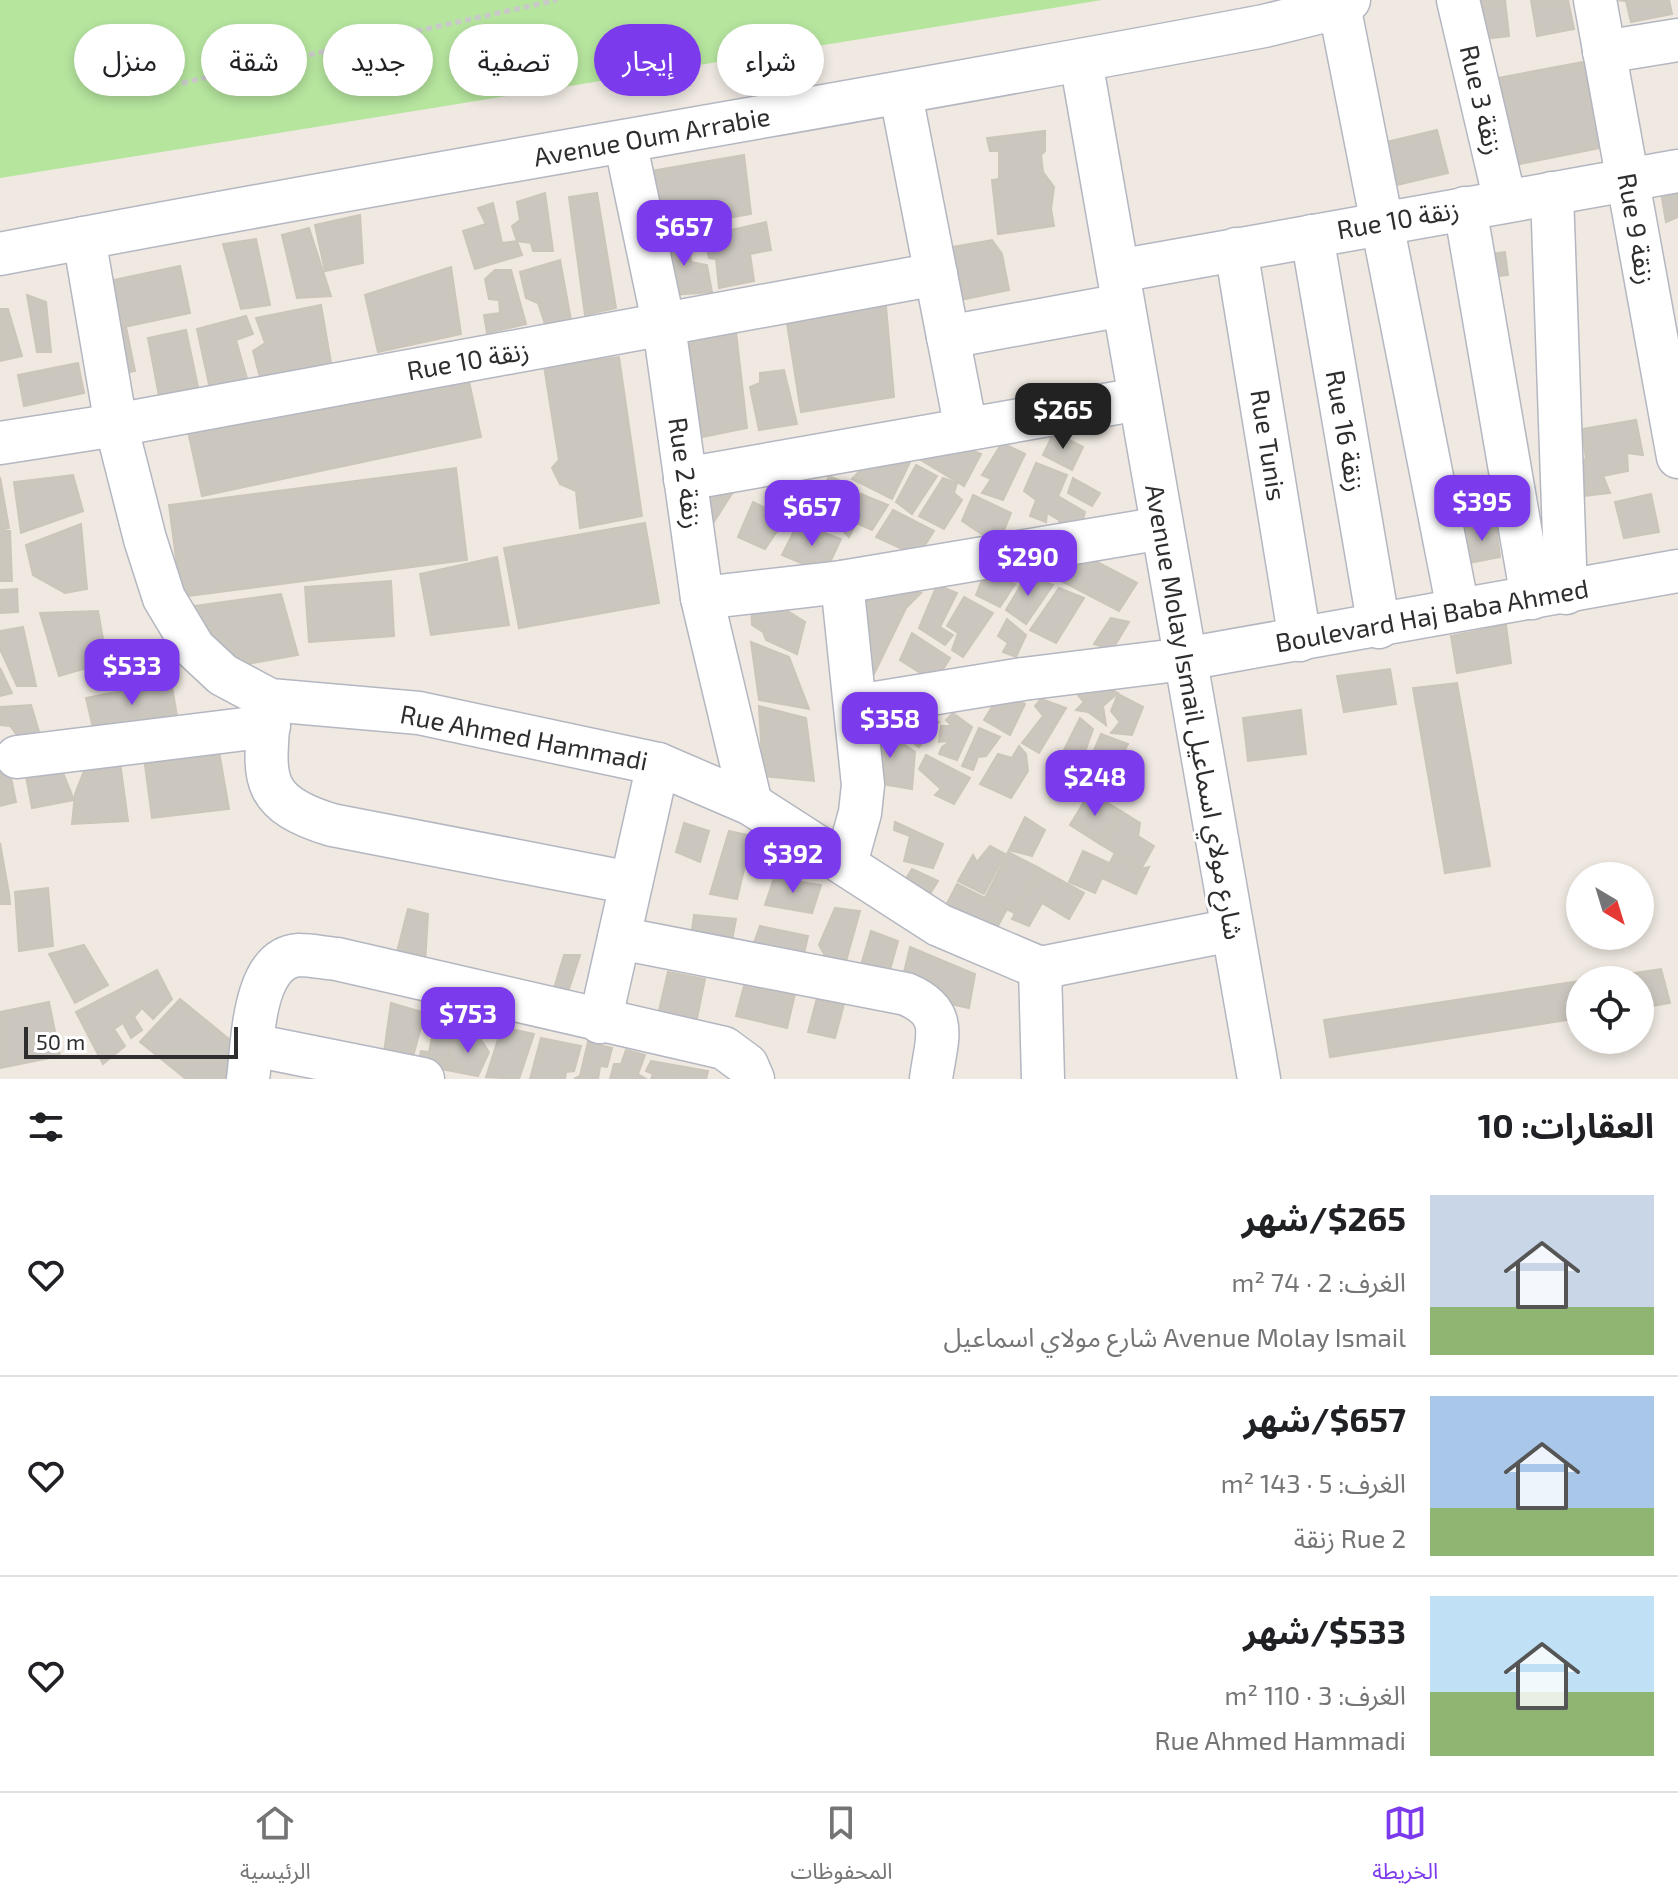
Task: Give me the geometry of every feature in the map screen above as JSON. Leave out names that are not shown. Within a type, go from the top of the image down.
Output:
[{"type":"street","name":"Rue 3 زنقة","points":[[1458,0],[1485,204],[1549,596]]},
{"type":"street","name":"Rue 9 زنقة","points":[[1595,0],[1678,452]]},
{"type":"street","points":[[1344,3],[1458,609]]},
{"type":"street","name":"Avenue Oum Arrabie","points":[[0,254],[625,141],[901,95],[1264,26],[1344,3]]},
{"type":"street","points":[[1604,52],[1678,40]]},
{"type":"street","name":"Avenue Molay Ismail شارع مولاي اسماعيل","points":[[1081,61],[1259,1079]]},
{"type":"street","points":[[901,95],[966,429]]},
{"type":"street","name":"Rue 2 زنقة","points":[[625,141],[664,326],[702,598],[751,804]]},
{"type":"street","name":"Rue 10 زنقة","points":[[948,337],[1121,288],[1236,249],[1678,171]]},
{"type":"street","points":[[1549,596],[1552,193]]},
{"type":"street","name":"Rue 16 زنقة","points":[[1312,236],[1379,627]]},
{"type":"street","name":"Rue Ahmed Hammadi","points":[[84,238],[116,425],[164,598],[194,648],[269,713],[419,713],[658,764],[751,804],[939,925],[1040,968]]},
{"type":"street","name":"Rue Tunis","points":[[1236,249],[1300,640]]},
{"type":"street","name":"Rue 10 زنقة","points":[[0,443],[116,425],[936,274]]},
{"type":"street","points":[[685,479],[1139,399]]},
{"type":"street","points":[[702,598],[842,582],[1162,528]]},
{"type":"street","name":"Boulevard Haj Baba Ahmed","points":[[857,706],[1023,679],[1185,659],[1379,627],[1458,609],[1549,596],[1678,571]]},
{"type":"street","points":[[842,582],[863,785],[860,813],[846,863]]},
{"type":"street","points":[[17,757],[269,713],[270,780],[279,800],[306,817],[631,883]]},
{"type":"street","points":[[600,1022],[658,764]]},
{"type":"street","points":[[1043,1079],[1040,968],[1232,930]]},
{"type":"street","points":[[619,938],[906,994],[923,1001],[930,1006],[937,1022],[931,1079]]},
{"type":"street","points":[[423,1079],[251,1062],[261,991],[269,970],[283,959],[298,955],[337,959],[600,1022],[724,1048],[747,1065],[753,1079]]},
{"type":"path","points":[[185,82],[557,0]]},
{"type":"green space","points":[[0,0],[1102,0],[824,45],[824,24],[717,24],[717,62],[701,65],[701,24],[594,24],[594,82],[578,85],[578,24],[449,24],[449,96],[508,96],[0,178]]},
{"type":"building","points":[[1468,0],[1505,0],[1509,36],[1474,40],[1485,24],[1483,7],[1469,9]]},
{"type":"building","points":[[1531,0],[1568,0],[1574,29],[1537,36]]},
{"type":"building","points":[[1616,0],[1669,0],[1672,14],[1631,22],[1626,1]]},
{"type":"building","points":[[1583,62],[1600,148],[1515,165],[1498,78]]},
{"type":"building","points":[[1437,130],[1448,173],[1384,188],[1374,145]]},
{"type":"building","points":[[1045,131],[1045,151],[1041,155],[1043,172],[1054,187],[1051,209],[1054,226],[998,234],[992,180],[999,179],[999,151],[990,151],[987,138]]},
{"type":"building","points":[[744,155],[751,214],[653,231],[645,172]]},
{"type":"building","points":[[1678,174],[1678,217],[1666,222],[1659,181]]},
{"type":"building","points":[[545,193],[553,251],[533,251],[531,243],[517,241],[512,226],[520,220],[517,202]]},
{"type":"building","points":[[597,193],[616,308],[585,315],[569,197]]},
{"type":"building","points":[[493,203],[502,243],[517,241],[522,255],[475,269],[463,231],[486,224],[478,208]]},
{"type":"building","points":[[360,215],[363,263],[325,271],[315,225]]},
{"type":"building","points":[[766,222],[771,250],[750,254],[754,281],[719,288],[716,259],[709,258],[705,236]]},
{"type":"building","points":[[309,228],[331,296],[297,298],[282,235]]},
{"type":"building","points":[[688,235],[691,262],[707,265],[712,292],[672,295],[659,240]]},
{"type":"building","points":[[256,239],[270,305],[241,309],[223,244]]},
{"type":"building","points":[[992,240],[1002,254],[1009,290],[946,303],[935,250]]},
{"type":"building","points":[[1505,252],[1508,275],[1478,279],[1475,256]]},
{"type":"building","points":[[560,260],[571,320],[546,327],[538,303],[526,298],[520,272]]},
{"type":"building","points":[[180,266],[190,313],[105,331],[95,284]]},
{"type":"building","points":[[451,267],[461,334],[378,352],[365,295]]},
{"type":"building","points":[[495,270],[511,270],[526,324],[487,333],[484,315],[500,313],[499,300],[489,299],[485,279]]},
{"type":"building","points":[[27,295],[46,302],[51,352],[37,352]]},
{"type":"building","points":[[885,295],[894,397],[801,412],[785,311]]},
{"type":"building","points":[[321,305],[331,363],[261,381],[253,351],[265,343],[256,318]]},
{"type":"building","points":[[0,309],[8,309],[22,356],[0,361]]},
{"type":"building","points":[[246,316],[253,334],[236,340],[248,382],[210,389],[197,329]]},
{"type":"building","points":[[735,323],[747,428],[702,437],[682,333]]},
{"type":"building","points":[[126,327],[135,371],[114,375],[105,331]]},
{"type":"building","points":[[186,330],[198,387],[159,396],[148,338]]},
{"type":"building","points":[[619,357],[642,516],[580,528],[576,491],[560,484],[552,468],[559,460],[544,366]]},
{"type":"building","points":[[78,363],[84,393],[24,406],[18,375]]},
{"type":"building","points":[[784,370],[797,424],[759,430],[750,387],[760,383],[760,373]]},
{"type":"building","points":[[467,372],[481,437],[202,496],[188,431]]},
{"type":"building","points":[[1636,420],[1643,455],[1627,453],[1628,471],[1603,476],[1610,493],[1576,497],[1571,463],[1586,459],[1582,429]]},
{"type":"building","points":[[1054,432],[1083,447],[1072,470],[1043,455]]},
{"type":"building","points":[[951,442],[981,454],[964,486],[921,460],[929,444]]},
{"type":"building","points":[[1002,443],[1025,454],[1003,500],[982,493],[991,479],[982,475]]},
{"type":"building","points":[[913,456],[892,499],[852,479],[869,461]]},
{"type":"building","points":[[1036,463],[1067,475],[1058,496],[1085,512],[1082,524],[1060,528],[1059,520],[1047,513],[1046,522],[1030,516],[1036,500],[1024,491]]},
{"type":"building","points":[[916,465],[937,476],[912,514],[896,502]]},
{"type":"building","points":[[456,468],[467,560],[181,597],[169,505]]},
{"type":"building","points":[[73,475],[83,511],[21,533],[14,482]]},
{"type":"building","points":[[785,476],[818,486],[805,513],[783,506],[776,496]]},
{"type":"building","points":[[829,476],[857,488],[839,529],[811,516]]},
{"type":"building","points":[[0,477],[9,528],[0,530]]},
{"type":"building","points":[[943,478],[957,483],[954,493],[962,500],[944,529],[919,516]]},
{"type":"building","points":[[1073,478],[1100,493],[1092,506],[1068,493]]},
{"type":"building","points":[[677,483],[738,484],[710,528]]},
{"type":"building","points":[[861,494],[888,505],[872,530],[856,523],[849,537],[844,532]]},
{"type":"building","points":[[1651,494],[1659,532],[1624,538],[1615,502]]},
{"type":"building","points":[[973,495],[1011,513],[998,545],[962,521]]},
{"type":"building","points":[[753,502],[786,518],[765,549],[738,537]]},
{"type":"building","points":[[893,510],[934,531],[918,556],[876,537]]},
{"type":"building","points":[[645,523],[659,603],[519,628],[504,548]]},
{"type":"building","points":[[798,523],[841,539],[825,573],[782,555]]},
{"type":"building","points":[[81,524],[87,589],[65,593],[33,575],[26,545]]},
{"type":"building","points":[[1496,524],[1500,557],[1469,563],[1463,527]]},
{"type":"building","points":[[0,531],[10,531],[12,581],[0,581]]},
{"type":"building","points":[[1080,553],[1137,583],[1119,611],[1061,581]]},
{"type":"building","points":[[497,557],[509,625],[431,635],[420,574]]},
{"type":"building","points":[[987,568],[1015,584],[1000,607],[976,595]]},
{"type":"building","points":[[1027,575],[1053,585],[1026,624],[1006,610]]},
{"type":"building","points":[[391,581],[394,636],[309,642],[305,587]]},
{"type":"building","points":[[889,582],[921,593],[906,608],[874,674],[858,669],[860,585]]},
{"type":"building","points":[[937,585],[957,593],[940,627],[953,635],[945,645],[919,628]]},
{"type":"building","points":[[1059,588],[1084,598],[1056,643],[1030,630]]},
{"type":"building","points":[[17,589],[18,612],[0,613],[0,590]]},
{"type":"building","points":[[281,594],[298,655],[241,665],[203,646],[194,606]]},
{"type":"building","points":[[964,597],[993,613],[963,657],[952,650],[958,633],[947,626]]},
{"type":"building","points":[[767,598],[805,622],[797,654],[766,640],[763,632],[752,625],[751,604]]},
{"type":"building","points":[[98,611],[107,662],[59,676],[40,613]]},
{"type":"building","points":[[1111,618],[1129,622],[1112,650],[1094,644]]},
{"type":"building","points":[[1007,619],[1026,635],[1016,657],[1003,652],[1008,643],[998,636]]},
{"type":"building","points":[[1506,625],[1511,663],[1457,673],[1451,636]]},
{"type":"building","points":[[23,627],[36,686],[17,686],[0,649],[0,631]]},
{"type":"building","points":[[912,633],[950,658],[935,682],[900,660]]},
{"type":"building","points":[[751,642],[789,657],[809,709],[759,700]]},
{"type":"building","points":[[0,668],[12,693],[0,696]]},
{"type":"building","points":[[1390,669],[1396,704],[1344,712],[1337,676]]},
{"type":"building","points":[[1078,674],[1118,693],[1103,706],[1106,725],[1088,712],[1076,710],[1084,702],[1070,686]]},
{"type":"building","points":[[171,681],[177,716],[94,732],[86,698]]},
{"type":"building","points":[[1457,683],[1490,866],[1445,873],[1413,688]]},
{"type":"building","points":[[1001,692],[1025,704],[1010,735],[984,720]]},
{"type":"building","points":[[1118,694],[1143,707],[1132,735],[1111,733],[1120,722],[1111,711]]},
{"type":"building","points":[[1041,699],[1066,708],[1039,753],[1022,743],[1043,716],[1035,706]]},
{"type":"building","points":[[31,705],[40,735],[25,745],[10,726],[0,725],[0,707]]},
{"type":"building","points":[[759,706],[806,718],[814,781],[763,776]]},
{"type":"building","points":[[908,706],[939,722],[919,747],[903,735],[908,728],[887,717]]},
{"type":"building","points":[[1301,710],[1306,754],[1248,761],[1243,718]]},
{"type":"building","points":[[953,713],[972,727],[957,760],[939,754],[942,747],[951,741],[939,742],[941,726],[952,726],[946,720]]},
{"type":"building","points":[[1080,718],[1093,729],[1080,766],[1062,754]]},
{"type":"building","points":[[872,722],[915,752],[912,789],[869,782]]},
{"type":"building","points":[[979,728],[1000,737],[986,756],[978,757],[973,770],[962,766]]},
{"type":"building","points":[[1101,734],[1128,744],[1106,784],[1086,769]]},
{"type":"building","points":[[217,740],[229,809],[152,818],[143,750]]},
{"type":"building","points":[[1019,746],[1026,754],[1028,771],[1011,798],[980,784],[998,754],[1012,758]]},
{"type":"building","points":[[926,755],[970,778],[954,804],[935,795],[941,789],[919,769]]},
{"type":"building","points":[[88,761],[120,762],[128,821],[72,824],[75,794]]},
{"type":"building","points":[[59,763],[74,800],[32,808],[25,771]]},
{"type":"building","points":[[9,768],[16,802],[0,806],[0,770]]},
{"type":"building","points":[[1090,792],[1121,811],[1100,844],[1070,825]]},
{"type":"building","points":[[1121,811],[1140,823],[1138,836],[1154,846],[1141,869],[1100,844]]},
{"type":"building","points":[[1025,817],[1045,830],[1032,856],[1009,850]]},
{"type":"building","points":[[895,822],[943,844],[933,868],[904,861],[910,836],[894,830]]},
{"type":"building","points":[[684,823],[709,831],[700,862],[676,852]]},
{"type":"building","points":[[729,831],[752,836],[737,899],[710,894]]},
{"type":"building","points":[[0,843],[9,894],[10,904],[0,904]]},
{"type":"building","points":[[990,846],[1005,854],[984,894],[958,881],[973,855],[977,862]]},
{"type":"building","points":[[1083,851],[1109,863],[1095,893],[1069,882]]},
{"type":"building","points":[[1008,852],[1039,868],[1016,914],[985,898]]},
{"type":"building","points":[[1115,853],[1141,869],[1149,867],[1136,894],[1102,878]]},
{"type":"building","points":[[1039,868],[1084,893],[1069,919],[1042,903],[1029,926],[1012,919]]},
{"type":"building","points":[[912,869],[938,881],[924,904],[899,890]]},
{"type":"building","points":[[774,878],[821,885],[812,913],[765,905]]},
{"type":"building","points":[[957,884],[1007,909],[992,937],[943,911]]},
{"type":"building","points":[[48,888],[53,946],[19,951],[15,892]]},
{"type":"building","points":[[835,908],[860,911],[843,972],[821,970],[824,954],[819,945]]},
{"type":"building","points":[[408,909],[428,914],[425,964],[395,960]]},
{"type":"building","points":[[694,915],[736,919],[730,951],[690,945]]},
{"type":"building","points":[[760,926],[808,936],[801,967],[750,954]]},
{"type":"building","points":[[871,931],[898,941],[886,984],[858,975]]},
{"type":"building","points":[[84,945],[108,985],[75,1003],[49,954]]},
{"type":"building","points":[[910,947],[975,974],[969,1008],[899,993]]},
{"type":"building","points":[[564,955],[580,955],[569,989],[554,988]]},
{"type":"building","points":[[1661,969],[1670,1003],[1654,1006],[1654,970]]},
{"type":"building","points":[[157,970],[172,999],[153,1019],[142,1008],[134,1017],[142,1030],[131,1038],[123,1023],[114,1029],[125,1046],[103,1064],[76,1012]]},
{"type":"building","points":[[668,972],[705,979],[696,1023],[658,1015]]},
{"type":"building","points":[[745,982],[795,994],[787,1028],[736,1016]]},
{"type":"building","points":[[1566,983],[1566,1020],[1330,1057],[1324,1020]]},
{"type":"building","points":[[817,998],[844,1004],[835,1038],[808,1032]]},
{"type":"building","points":[[180,999],[240,1048],[224,1079],[186,1079],[140,1042]]},
{"type":"building","points":[[49,1002],[60,1056],[0,1068],[0,1012]]},
{"type":"building","points":[[391,1003],[425,1013],[412,1060],[383,1059]]},
{"type":"building","points":[[437,1014],[451,1017],[445,1031],[453,1032],[446,1070],[418,1064],[421,1051],[429,1052]]},
{"type":"building","points":[[502,1027],[534,1034],[519,1079],[486,1077]]},
{"type":"building","points":[[477,1034],[489,1052],[478,1076],[446,1070],[454,1038]]},
{"type":"building","points":[[541,1038],[581,1046],[574,1071],[566,1072],[565,1079],[530,1079]]},
{"type":"building","points":[[588,1042],[612,1048],[607,1067],[600,1066],[598,1079],[574,1079],[580,1076]]},
{"type":"building","points":[[626,1050],[645,1055],[638,1074],[646,1079],[610,1079],[614,1064],[621,1064]]},
{"type":"building","points":[[651,1061],[708,1071],[706,1079],[651,1079],[653,1074],[646,1071]]}]
